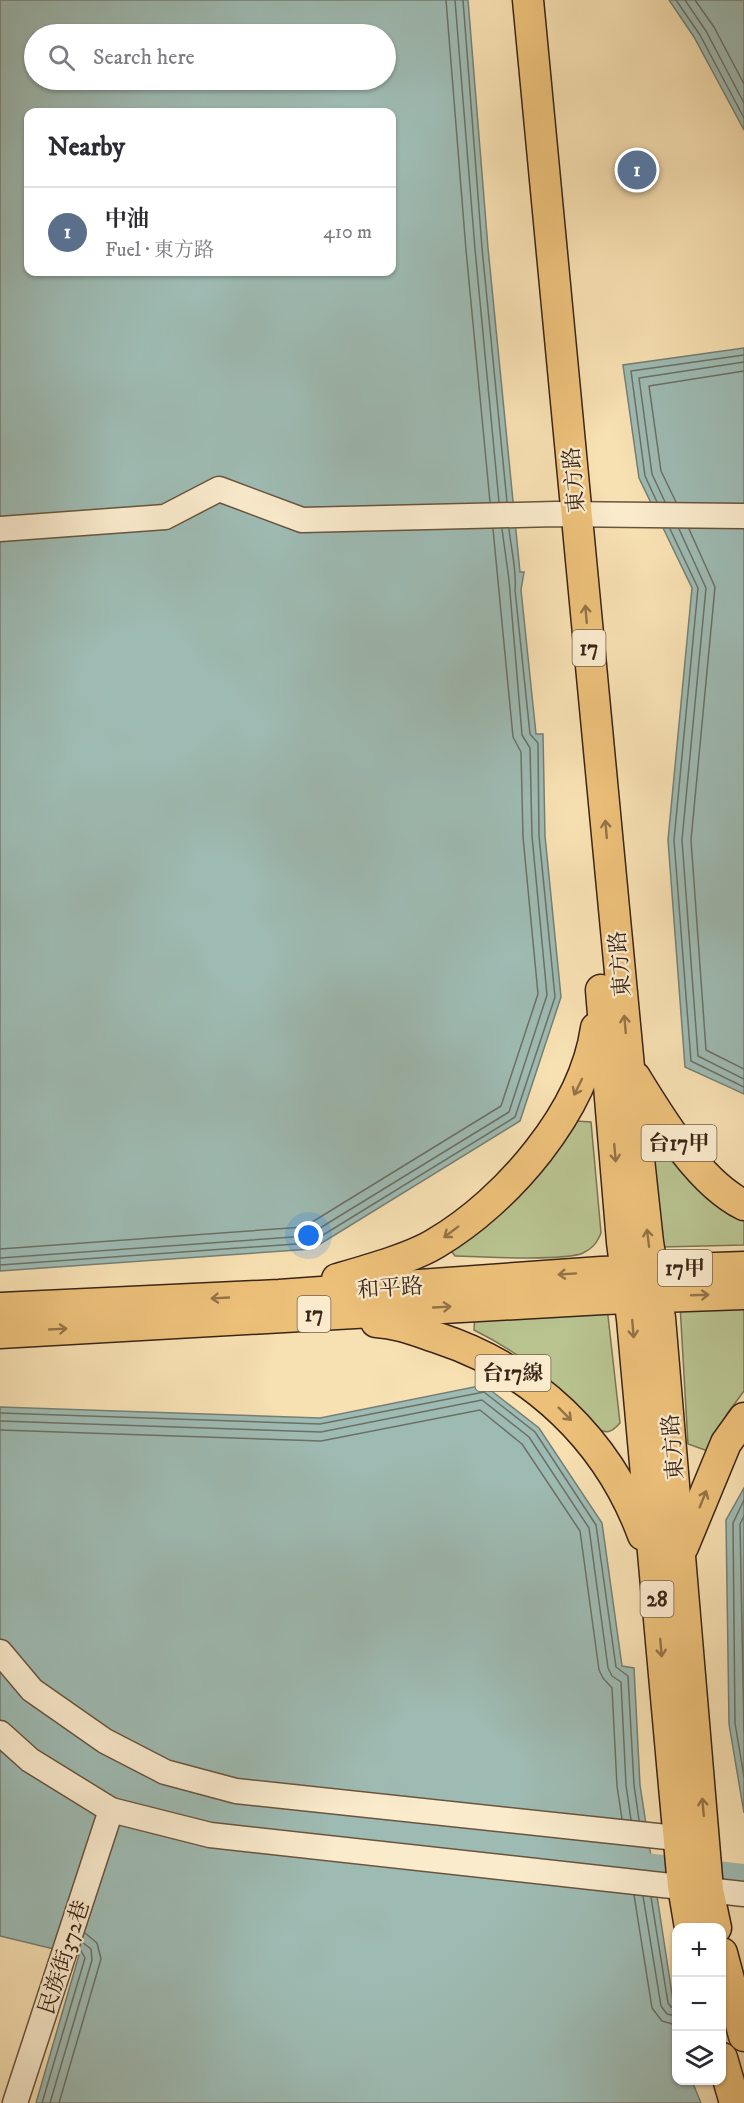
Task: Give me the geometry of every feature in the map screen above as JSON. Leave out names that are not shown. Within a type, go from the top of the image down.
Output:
[{"type":"main road","name":"東方路","points":[[508,0],[629,1067],[641,1283],[696,1888],[691,1923]]},
{"type":"main road","name":"東方路","points":[[528,0],[601,990],[641,1283]]},
{"type":"main road","points":[[279,1306],[435,1244],[488,1205],[519,1174],[568,1108],[583,1079],[594,1043],[601,990]]},
{"type":"main road","name":"台17甲","points":[[629,1067],[669,1132],[728,1197],[744,1205]]},
{"type":"main road","name":"和平路","points":[[0,1333],[279,1306],[641,1283],[744,1268]]},
{"type":"main road","name":"和平路","points":[[641,1283],[744,1294]]},
{"type":"main road","name":"和平路","points":[[0,1308],[279,1306]]},
{"type":"main road","name":"台17線","points":[[279,1306],[393,1323],[473,1350],[534,1387],[569,1418],[600,1452],[667,1559]]},
{"type":"main road","points":[[667,1559],[735,1443],[744,1418]]},
{"type":"main road","name":"東方路","points":[[696,1888],[714,1923]]},
{"type":"main road","points":[[726,1971],[744,2036]]},
{"type":"main road","points":[[726,2072],[735,2103]]},
{"type":"lane","points":[[0,529],[165,517],[219,489],[302,520],[566,514],[744,516]]},
{"type":"lane","points":[[0,1652],[32,1690],[105,1741],[165,1772],[236,1791],[692,1840]]},
{"type":"lane","points":[[0,1733],[30,1760],[111,1810],[210,1835],[744,1894]]},
{"type":"lane","name":"民族街372巷","points":[[15,2103],[111,1810]]},
{"type":"green space","points":[[576,1121],[591,1122],[601,1233],[594,1245],[583,1253],[559,1257],[455,1256],[449,1248]]},
{"type":"green space","points":[[663,1147],[744,1215],[744,1245],[661,1247],[652,1155]]},
{"type":"green space","points":[[744,1303],[744,1391],[727,1414],[708,1451],[688,1444],[680,1305]]},
{"type":"green space","points":[[607,1307],[620,1423],[609,1432],[595,1428],[567,1397],[526,1361],[474,1330],[475,1314]]},
{"type":"water","points":[[0,0],[468,0],[488,248],[520,572],[524,572],[521,590],[536,734],[543,734],[545,836],[561,997],[520,1121],[312,1249],[0,1271]]},
{"type":"water","points":[[669,0],[744,0],[744,130],[694,37]]},
{"type":"water","points":[[744,348],[744,1094],[685,1067],[668,840],[692,588],[639,478],[623,365]]},
{"type":"water","points":[[484,1385],[539,1428],[602,1523],[622,1666],[634,1668],[640,1785],[672,1994],[672,2085],[694,2085],[701,2103],[36,2103],[79,1955],[0,1936],[0,1407],[320,1418]]},
{"type":"water","points":[[744,1488],[744,1813],[729,1724],[726,1520]]},
{"type":"waterway","points":[[627,1861],[744,1874]]},
{"type":"place","name":"中油","points":[[637,170]]}]
